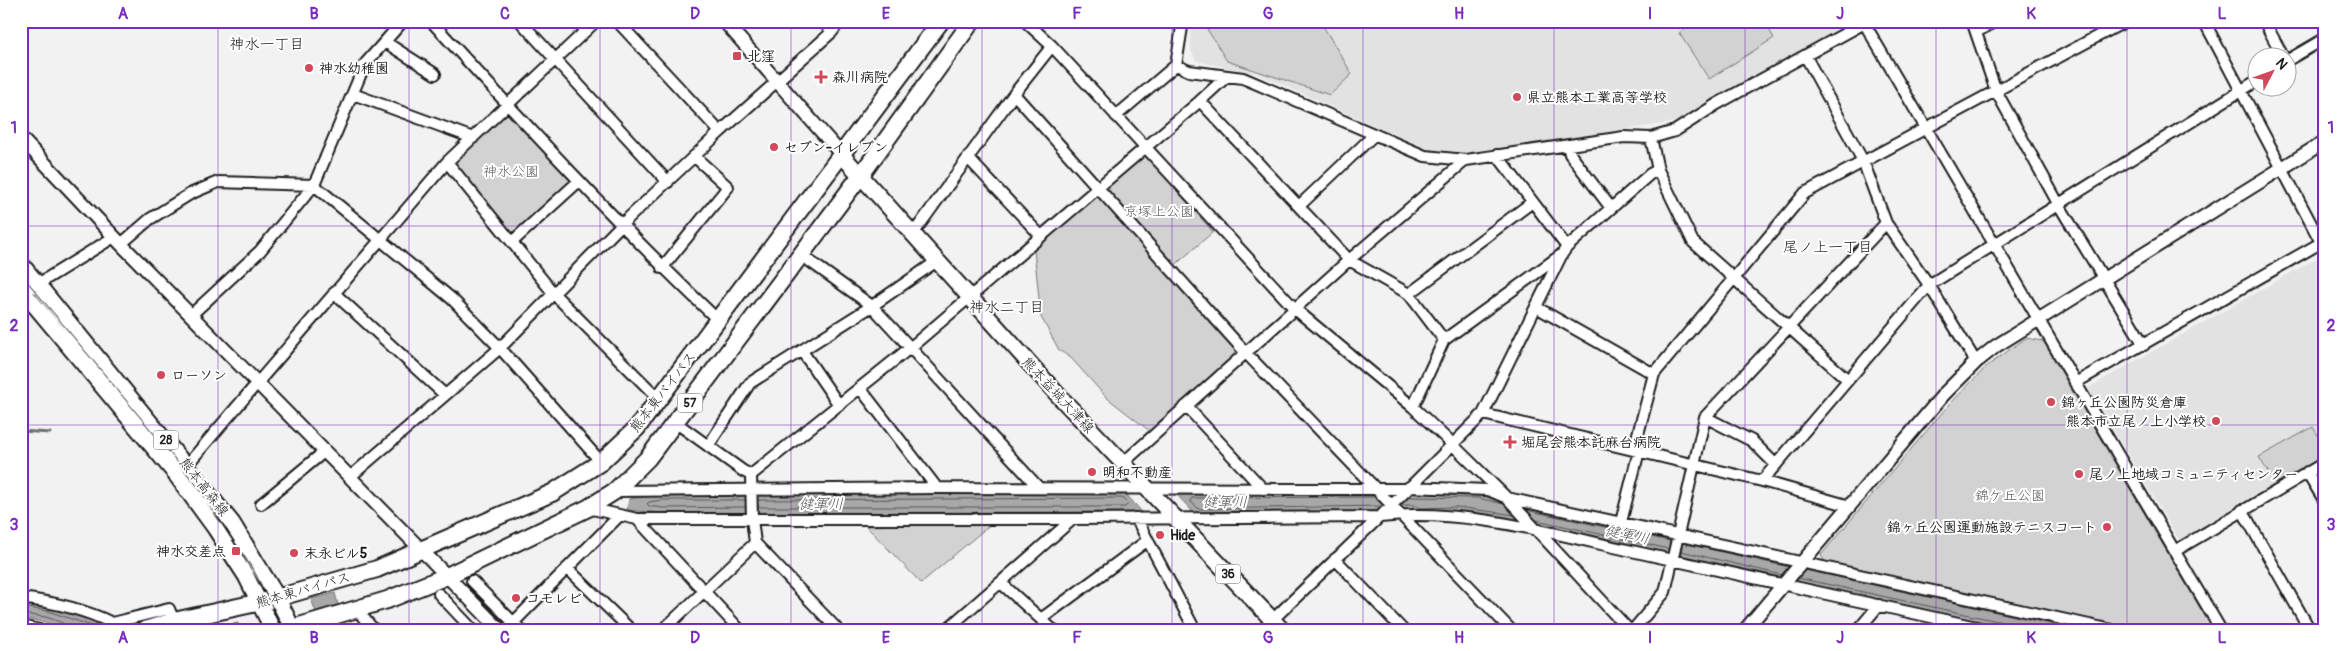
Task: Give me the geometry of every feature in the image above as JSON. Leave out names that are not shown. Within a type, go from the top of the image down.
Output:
[{"type":"highway","name":"熊本東バイパス","points":[[145,630],[174,621],[258,603],[377,569],[552,493],[601,462],[637,428],[941,21]]},
{"type":"highway","name":"熊本東バイパス","points":[[290,629],[387,600],[447,576],[588,508],[615,490],[648,458],[801,256],[972,21]]},
{"type":"main road","name":"熊本益城大津線","points":[[841,154],[969,298],[1272,626]]},
{"type":"main road","name":"熊本高森線","points":[[21,264],[187,465],[232,523],[277,597],[290,629]]},
{"type":"main road","name":"熊本高森線","points":[[22,290],[174,472],[215,528],[246,576],[273,630]]},
{"type":"street","points":[[191,314],[260,251],[314,185],[365,64],[403,21]]},
{"type":"street","points":[[431,21],[662,268],[718,320]]},
{"type":"street","points":[[520,21],[668,182]]},
{"type":"street","points":[[187,465],[447,162],[508,105],[554,58],[596,21]]},
{"type":"street","points":[[618,21],[720,132]]},
{"type":"street","points":[[724,21],[841,154]]},
{"type":"street","points":[[822,21],[832,32]]},
{"type":"street","points":[[350,477],[500,348],[621,225],[720,132],[832,32],[840,21]]},
{"type":"street","points":[[1024,21],[1052,46],[1295,310],[1412,407],[1452,444],[1508,498],[1631,630],[1665,592],[1674,560],[1693,465],[1705,417],[1886,223]]},
{"type":"street","points":[[1116,116],[1176,65],[1182,27],[1172,21]]},
{"type":"street","points":[[1996,21],[1974,26],[1996,91],[2059,205],[2144,345]]},
{"type":"street","points":[[1621,522],[1654,374],[1804,193],[2126,21]]},
{"type":"street","points":[[2076,383],[2323,244],[2204,21]]},
{"type":"street","points":[[2264,21],[2279,48]]},
{"type":"street","points":[[1176,65],[1189,71],[1243,78],[1425,156],[1466,160],[1624,137],[1651,138],[1676,131],[1717,104],[1806,57],[1865,22],[1925,129],[2176,551],[2220,630]]},
{"type":"street","points":[[2298,54],[2324,39]]},
{"type":"street","points":[[385,42],[435,74]]},
{"type":"street","points":[[913,234],[1014,94],[1052,46]]},
{"type":"street","points":[[1806,57],[1863,161],[1886,223],[1929,285],[1976,362]]},
{"type":"street","points":[[751,475],[911,347],[1144,146],[1200,101],[1226,76]]},
{"type":"street","points":[[1762,481],[1929,285],[2248,86]]},
{"type":"street","points":[[353,94],[473,138]]},
{"type":"street","points":[[1014,94],[1245,352],[1511,630]]},
{"type":"street","points":[[1200,101],[1349,260],[1409,294],[1444,340]]},
{"type":"street","points":[[1298,206],[1374,135]]},
{"type":"street","points":[[21,138],[118,240],[500,630]]},
{"type":"street","points":[[1651,138],[1658,170],[1693,242],[1788,329],[1848,380]]},
{"type":"street","points":[[1745,630],[1944,394],[1976,362],[2038,319],[2324,142]]},
{"type":"street","points":[[1568,145],[1570,154],[1611,208]]},
{"type":"street","points":[[1497,155],[1565,251]]},
{"type":"street","points":[[662,268],[728,187],[694,157]]},
{"type":"street","points":[[968,158],[1040,236]]},
{"type":"street","points":[[1123,463],[1349,260],[1466,160]]},
{"type":"street","points":[[447,162],[554,294],[658,398]]},
{"type":"street","points":[[1412,407],[1444,340],[1565,251],[1650,174],[1658,170]]},
{"type":"street","points":[[512,242],[579,181]]},
{"type":"street","points":[[22,290],[39,285],[118,240],[190,194],[218,182],[314,185],[452,299],[500,348],[601,462]]},
{"type":"street","points":[[1409,294],[1531,202]]},
{"type":"street","points":[[1272,626],[1335,559],[1392,506],[1483,414],[1565,251]]},
{"type":"street","points":[[801,256],[872,306],[1039,488]]},
{"type":"street","points":[[708,446],[750,383],[872,306],[937,261]]},
{"type":"street","points":[[334,293],[445,395]]},
{"type":"street","points":[[1536,307],[1654,374]]},
{"type":"street","points":[[802,351],[839,405]]},
{"type":"street","points":[[860,388],[937,488]]},
{"type":"street","points":[[1186,406],[1263,489]]},
{"type":"street","points":[[1483,414],[1762,481],[1850,506]]},
{"type":"street","points":[[1705,417],[1752,440],[1776,465]]},
{"type":"street","points":[[675,422],[751,475]]},
{"type":"street","points":[[261,504],[325,452]]},
{"type":"street","points":[[2176,551],[2242,510],[2324,463]]},
{"type":"street","points":[[2307,472],[2324,500]]},
{"type":"street","points":[[751,475],[752,519],[755,543],[838,630]]},
{"type":"street","points":[[615,490],[752,494],[937,488],[1408,488],[1488,490],[1508,498],[1953,593],[2112,630]]},
{"type":"street","points":[[588,508],[637,519],[851,517],[1073,519],[1380,517],[1400,515],[1464,517],[1537,530],[1990,630]]},
{"type":"street","points":[[2242,510],[2310,630]]},
{"type":"street","points":[[506,630],[619,516]]},
{"type":"street","points":[[1136,518],[1191,628]]},
{"type":"street","points":[[637,519],[740,630]]},
{"type":"street","points":[[953,628],[1073,519]]},
{"type":"street","points":[[1042,619],[1148,540]]},
{"type":"street","points":[[663,630],[755,543]]},
{"type":"street","points":[[1335,559],[1403,630]]},
{"type":"street","points":[[567,568],[631,630]]},
{"type":"street","points":[[472,580],[521,630]]},
{"type":"street","points":[[1001,583],[1053,630]]},
{"type":"street","points":[[439,594],[474,630]]},
{"type":"street","points":[[21,598],[41,600],[95,614],[112,623],[169,609],[174,621]]},
{"type":"street","points":[[1858,630],[1879,605]]},
{"type":"street","points":[[356,609],[374,630]]},
{"type":"street","points":[[1936,618],[1948,630]]},
{"type":"street","points":[[21,626],[40,630]]},
{"type":"shaded area","name":"県立熊本工業高等学校","points":[[1188,21],[1845,21],[1847,23],[1682,121],[1473,153],[1430,150],[1258,74],[1196,61],[1191,50],[1190,23]]},
{"type":"shaded area","name":"熊本市立尾ノ上小学校","points":[[2317,258],[2324,275],[2324,454],[2179,540],[2088,388]]},
{"type":"green space","points":[[1202,21],[1320,21],[1352,74],[1330,95],[1227,61]]},
{"type":"green space","points":[[1693,21],[1764,21],[1774,38],[1709,79],[1679,33],[1694,24]]},
{"type":"green space","name":"神水公園","points":[[509,110],[572,181],[515,236],[450,159]]},
{"type":"green space","name":"京塚上公園","points":[[1145,154],[1213,232],[1173,267],[1105,189]]},
{"type":"green space","points":[[1097,194],[1238,352],[1151,432],[1106,397],[1071,358],[1059,350],[1041,317],[1034,250]]},
{"type":"green space","name":"錦ケ丘公園","points":[[2026,338],[2043,341],[2213,630],[2130,630],[1825,563],[1821,555],[1946,408],[1987,366]]},
{"type":"green space","points":[[2313,427],[2324,445],[2324,456],[2276,485],[2259,457]]},
{"type":"green space","points":[[992,523],[921,583],[866,526]]},
{"type":"water","name":"健軍川","points":[[1414,491],[1479,493],[2097,630],[2013,630],[1483,514],[1418,512],[1414,510],[1195,514],[1176,494]]},
{"type":"water","name":"健軍川","points":[[1125,493],[1142,512],[662,513],[627,510],[629,499],[662,495]]},
{"type":"water","points":[[335,593],[338,605],[316,612],[311,599]]},
{"type":"water","points":[[21,602],[49,606],[108,626],[93,630],[66,630],[45,622],[21,618]]},
{"type":"water","points":[[238,623],[240,630],[203,630]]},
{"type":"waterway","points":[[21,431],[50,433]]},
{"type":"tram line","points":[[21,274],[199,488],[254,571],[284,630]]},
{"type":"place","name":"北窪","points":[[737,56]]},
{"type":"place","name":"神水幼稚園","points":[[309,68]]},
{"type":"place","name":"森川病院","points":[[821,77]]},
{"type":"place","name":"県立熊本工業高等学校","points":[[1517,97]]},
{"type":"place","name":"セブン-イレブン","points":[[774,147]]},
{"type":"place","name":"ローソン","points":[[161,375]]},
{"type":"place","name":"錦ヶ丘公園防災倉庫","points":[[2051,402]]},
{"type":"place","name":"熊本市立尾ノ上小学校","points":[[2216,421]]},
{"type":"place","name":"堀尾会熊本託麻台病院","points":[[1510,442]]},
{"type":"place","name":"明和不動産","points":[[1092,472]]},
{"type":"place","name":"尾ノ上地域コミュニティセンター","points":[[2079,474]]},
{"type":"place","name":"錦ヶ丘公園運動施設テニスコート","points":[[2107,527]]},
{"type":"place","name":"Hide","points":[[1160,535]]},
{"type":"place","name":"神水交差点","points":[[236,551]]},
{"type":"place","name":"末永ビル5","points":[[294,553]]},
{"type":"place","name":"コモレビ","points":[[516,598]]},
{"type":"district","name":"神水一丁目","points":[[267,44]]},
{"type":"district","name":"尾ノ上一丁目","points":[[1828,247]]},
{"type":"district","name":"神水二丁目","points":[[1007,307]]}]
